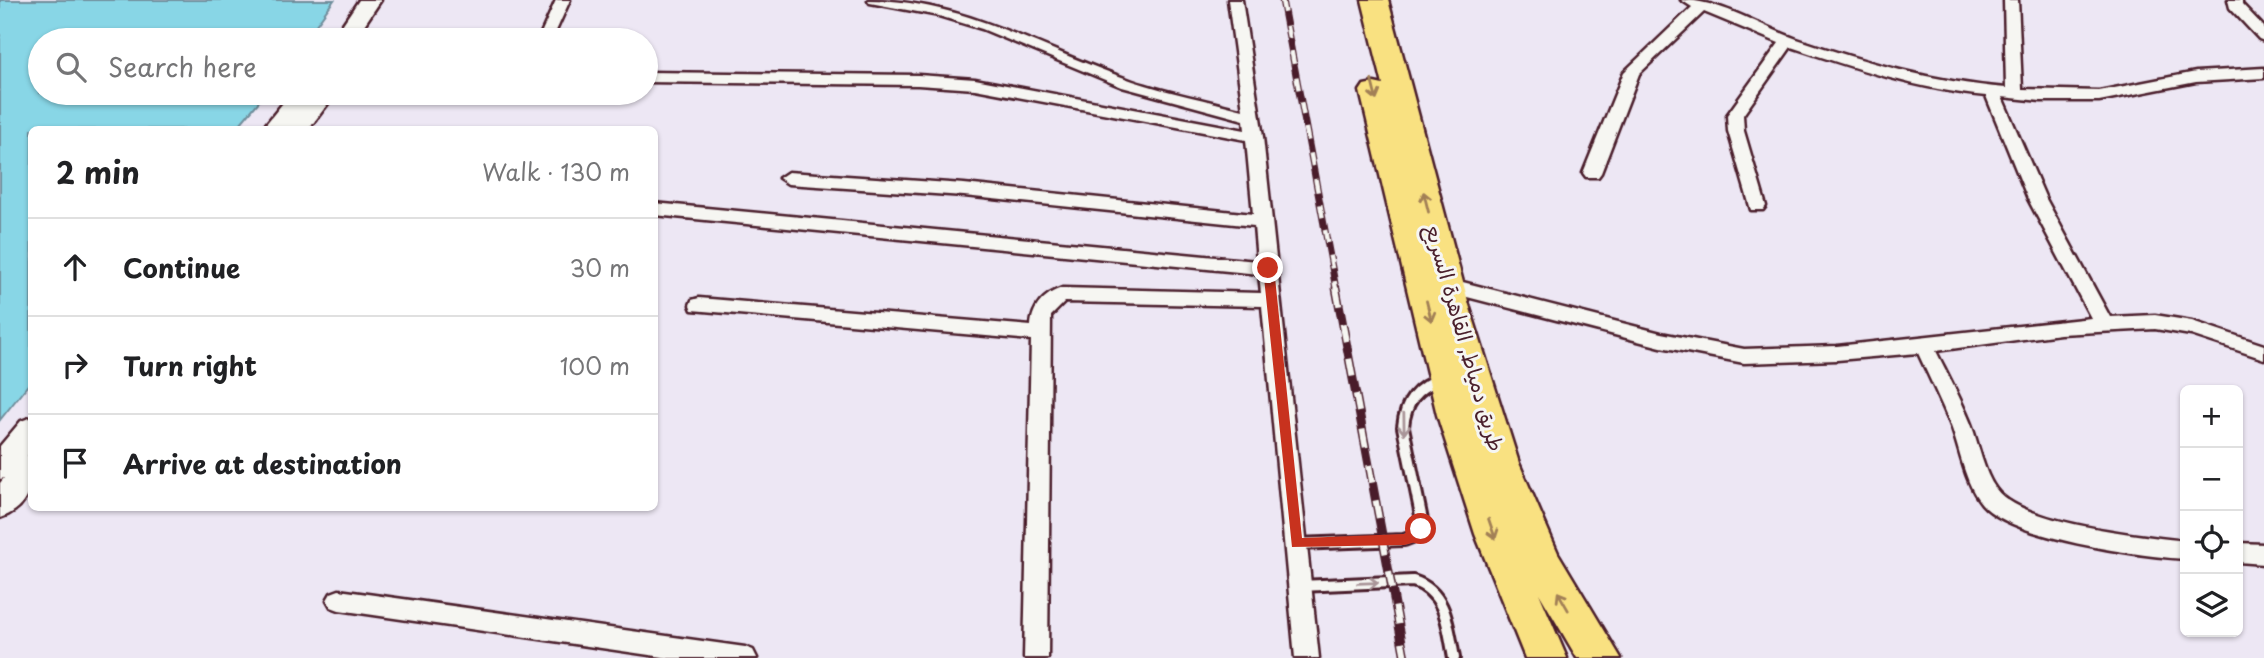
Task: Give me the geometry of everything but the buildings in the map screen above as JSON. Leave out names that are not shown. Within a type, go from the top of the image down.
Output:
[{"type":"highway","name":"طريق دمياط, القاهرة السريع","points":[[1352,0],[1445,378],[1494,534],[1546,658]]},
{"type":"highway","name":"طريق دمياط, القاهرة السريع","points":[[1375,0],[1447,285],[1484,415],[1512,495],[1548,573],[1600,658]]},
{"type":"main road","points":[[351,28],[370,0]]},
{"type":"main road","points":[[372,28],[391,0]]},
{"type":"main road","points":[[276,126],[293,105]]},
{"type":"main road","points":[[299,126],[315,105]]},
{"type":"main road","points":[[0,467],[28,434]]},
{"type":"main road","points":[[0,505],[28,472]]},
{"type":"street","points":[[550,28],[563,0]]},
{"type":"street","points":[[875,0],[942,12],[987,26],[1128,84],[1254,127]]},
{"type":"street","points":[[1236,0],[1254,127],[1307,658]]},
{"type":"street","points":[[2011,0],[2014,94]]},
{"type":"street","points":[[2235,0],[2235,5],[2264,36]]},
{"type":"street","points":[[1592,173],[1632,72],[1695,3],[1788,41],[1897,75],[1935,84],[1992,92],[2099,96],[2204,75],[2264,73]]},
{"type":"street","points":[[1757,206],[1736,131],[1735,115],[1788,41]]},
{"type":"street","points":[[658,78],[918,80],[975,84],[1254,127]]},
{"type":"street","points":[[1992,92],[2037,199],[2103,323]]},
{"type":"street","points":[[788,178],[964,190],[1263,221]]},
{"type":"street","points":[[658,209],[1268,268]]},
{"type":"street","points":[[1447,285],[1661,340],[1744,356],[1773,357],[1924,345],[2103,323],[2175,324],[2264,352]]},
{"type":"street","points":[[1036,658],[1041,314],[1052,301],[1062,295],[1272,300]]},
{"type":"street","points":[[699,305],[1041,334]]},
{"type":"street","points":[[1924,345],[1957,415],[1982,483],[1991,500],[2000,508],[2030,520],[2098,538],[2180,550]]},
{"type":"street","points":[[2243,552],[2264,554]]},
{"type":"street","points":[[339,600],[745,658]]},
{"type":"lane","points":[[1296,544],[1404,540],[1417,535],[1423,520],[1402,427],[1403,417],[1409,400],[1416,392],[1445,378]]},
{"type":"lane","points":[[1300,586],[1413,581],[1425,584],[1435,591],[1441,601],[1454,658]]},
{"type":"water","points":[[0,0],[334,0],[314,28],[28,28],[28,105],[256,105],[238,126],[28,126],[28,385],[0,420]]},
{"type":"railway","points":[[1282,0],[1336,289]]},
{"type":"railway","points":[[1336,288],[1405,658]]},
{"type":"route","points":[[1268,268],[1296,544],[1404,540],[1417,535],[1421,529]]}]
